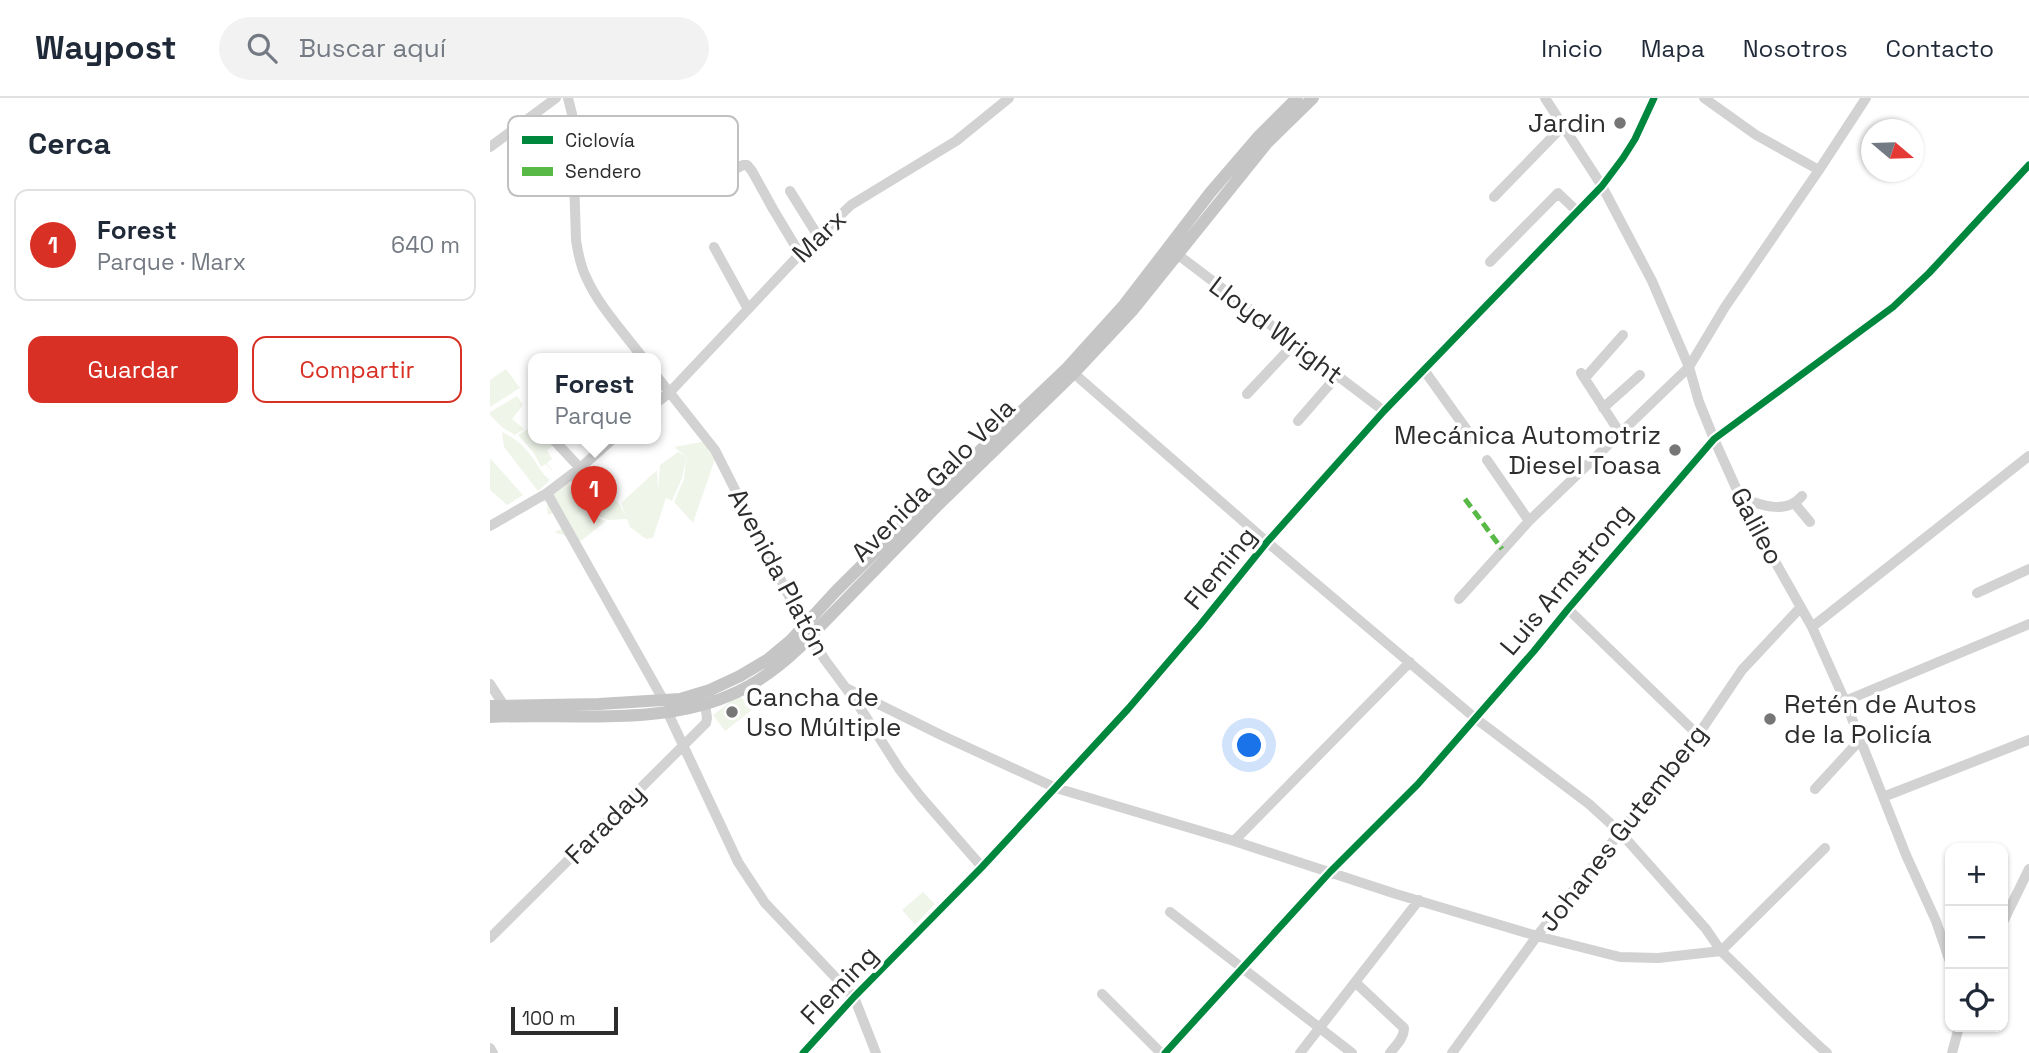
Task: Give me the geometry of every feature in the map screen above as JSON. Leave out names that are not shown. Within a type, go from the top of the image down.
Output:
[{"type":"main road","name":"Avenida Galo Vela","points":[[665,706],[705,704],[728,696],[761,679],[787,659],[807,631],[932,503],[1132,312],[1210,193],[1263,139],[1297,98]]},
{"type":"main road","name":"Avenida Galo Vela","points":[[1263,139],[1313,98]]},
{"type":"main road","name":"Avenida Galo Vela","points":[[490,706],[508,711],[638,715],[740,676],[807,631]]},
{"type":"main road","name":"Avenida Galo Vela","points":[[490,717],[508,711]]},
{"type":"street","points":[[532,116],[556,98]]},
{"type":"street","points":[[568,98],[572,116]]},
{"type":"street","name":"Marx","points":[[661,399],[800,254],[851,205],[957,141],[1009,98]]},
{"type":"street","name":"Galileo","points":[[1545,98],[1602,186],[1653,281],[1689,367],[1714,439],[1741,498],[1812,627],[1845,701],[1945,947]]},
{"type":"street","name":"Fleming","points":[[803,1053],[1056,788],[1192,635],[1267,542],[1384,411],[1602,186],[1635,139],[1654,98]]},
{"type":"street","points":[[1704,98],[1756,135],[1819,170]]},
{"type":"street","points":[[1459,599],[1529,521],[1689,367],[1725,307],[1866,98]]},
{"type":"street","points":[[1494,197],[1563,125]]},
{"type":"street","points":[[490,147],[508,134]]},
{"type":"street","points":[[738,168],[747,165],[752,171],[800,254]]},
{"type":"street","name":"Luis Armstrong","points":[[1163,1053],[1330,872],[1418,784],[1714,439],[1893,307],[1929,273],[2029,165]]},
{"type":"street","points":[[790,191],[818,236]]},
{"type":"street","points":[[1490,262],[1558,193],[1578,212]]},
{"type":"street","points":[[575,196],[576,240],[579,260],[586,278],[594,294],[639,353]]},
{"type":"street","points":[[714,247],[748,309]]},
{"type":"street","name":"Lloyd Wright","points":[[1172,251],[1384,411]]},
{"type":"street","points":[[1620,433],[1583,376],[1623,335]]},
{"type":"street","points":[[1247,394],[1294,344]]},
{"type":"street","points":[[1071,370],[1267,542],[1475,718],[1588,804],[1620,832],[1698,919],[1721,951],[1827,1053]]},
{"type":"street","points":[[1424,370],[1474,440]]},
{"type":"street","points":[[1603,408],[1640,375]]},
{"type":"street","points":[[1298,421],[1337,376]]},
{"type":"street","name":"Avenida Platón","points":[[661,382],[715,450],[807,631],[825,660],[900,770],[982,867]]},
{"type":"street","points":[[558,444],[580,468]]},
{"type":"street","points":[[490,526],[547,493],[607,444]]},
{"type":"street","points":[[1812,627],[2029,456]]},
{"type":"street","points":[[1487,460],[1529,521]]},
{"type":"street","points":[[547,493],[665,706],[738,862],[765,903],[854,998],[876,1053]]},
{"type":"street","points":[[1741,498],[1768,507],[1784,506],[1799,500],[1810,522]]},
{"type":"street","points":[[1977,593],[2029,569]]},
{"type":"street","points":[[1568,608],[1698,735]]},
{"type":"street","name":"Johanes Gutemberg","points":[[1452,1053],[1537,936],[1698,735],[1742,670],[1800,608]]},
{"type":"street","points":[[1845,701],[2029,624]]},
{"type":"street","points":[[1234,841],[1410,662]]},
{"type":"street","points":[[490,684],[508,711]]},
{"type":"street","points":[[846,688],[1056,788],[1537,936],[1630,958],[1721,951],[1825,848]]},
{"type":"street","name":"Faraday","points":[[490,938],[706,723],[705,704]]},
{"type":"street","points":[[1815,789],[1860,740]]},
{"type":"street","points":[[1883,797],[2029,740]]},
{"type":"street","points":[[2008,912],[2029,869]]},
{"type":"street","points":[[1300,1053],[1419,900]]},
{"type":"street","points":[[1170,912],[1352,1053]]},
{"type":"street","points":[[1356,984],[1404,1028],[1401,1040],[1390,1053]]},
{"type":"street","points":[[1102,994],[1163,1053]]},
{"type":"street","points":[[1952,1053],[1958,1032]]},
{"type":"street","points":[[490,1048],[493,1053]]},
{"type":"shaded area","points":[[506,369],[520,388],[490,407],[490,380]]},
{"type":"shaded area","points":[[517,396],[523,405],[512,419],[524,429],[515,435],[503,428],[490,412]]},
{"type":"shaded area","points":[[528,429],[528,444],[554,444],[547,450],[552,459],[547,463],[555,474],[546,464],[541,467],[534,453],[518,435]]},
{"type":"shaded area","points":[[502,432],[522,446],[550,480],[538,491],[504,447]]},
{"type":"shaded area","points":[[707,441],[716,456],[693,523],[674,502],[684,479],[686,458],[682,478],[672,501],[666,498],[653,538],[646,539],[630,527],[627,519],[608,520],[589,512],[612,496],[625,514],[621,503],[657,470],[658,490],[660,465],[678,452],[687,457],[674,447]]},
{"type":"shaded area","points":[[490,458],[523,495],[507,505],[490,490]]},
{"type":"shaded area","points":[[586,463],[599,479],[596,483],[604,487],[609,495],[606,498],[603,492],[598,493],[594,486],[586,490],[579,480],[572,485],[567,476]]},
{"type":"shaded area","points":[[567,480],[587,514],[606,521],[581,541],[554,532],[567,527],[558,511],[548,515],[547,502],[534,501]]},
{"type":"shaded area","name":"Cancha de Uso Múltiple","points":[[739,695],[752,710],[725,731],[713,715]]},
{"type":"shaded area","points":[[923,892],[935,904],[915,925],[902,910]]},
{"type":"marked path","points":[[1465,499],[1502,549]]},
{"type":"cycle path","points":[[803,1053],[982,867],[1128,709],[1267,542],[1384,411],[1602,186],[1635,139],[1654,98]]},
{"type":"cycle path","points":[[1165,1053],[1330,872],[1418,784],[1714,439],[1893,307],[1929,273],[2029,165]]},
{"type":"place","name":"Jardin","points":[[1620,123]]},
{"type":"place","name":"Mecánica Automotriz Diesel Toasa","points":[[1675,450]]},
{"type":"place","name":"Forest","points":[[594,524]]},
{"type":"place","name":"Cancha de Uso Múltiple","points":[[732,712]]},
{"type":"place","name":"Retén de Autos de la Policía","points":[[1770,719]]}]
